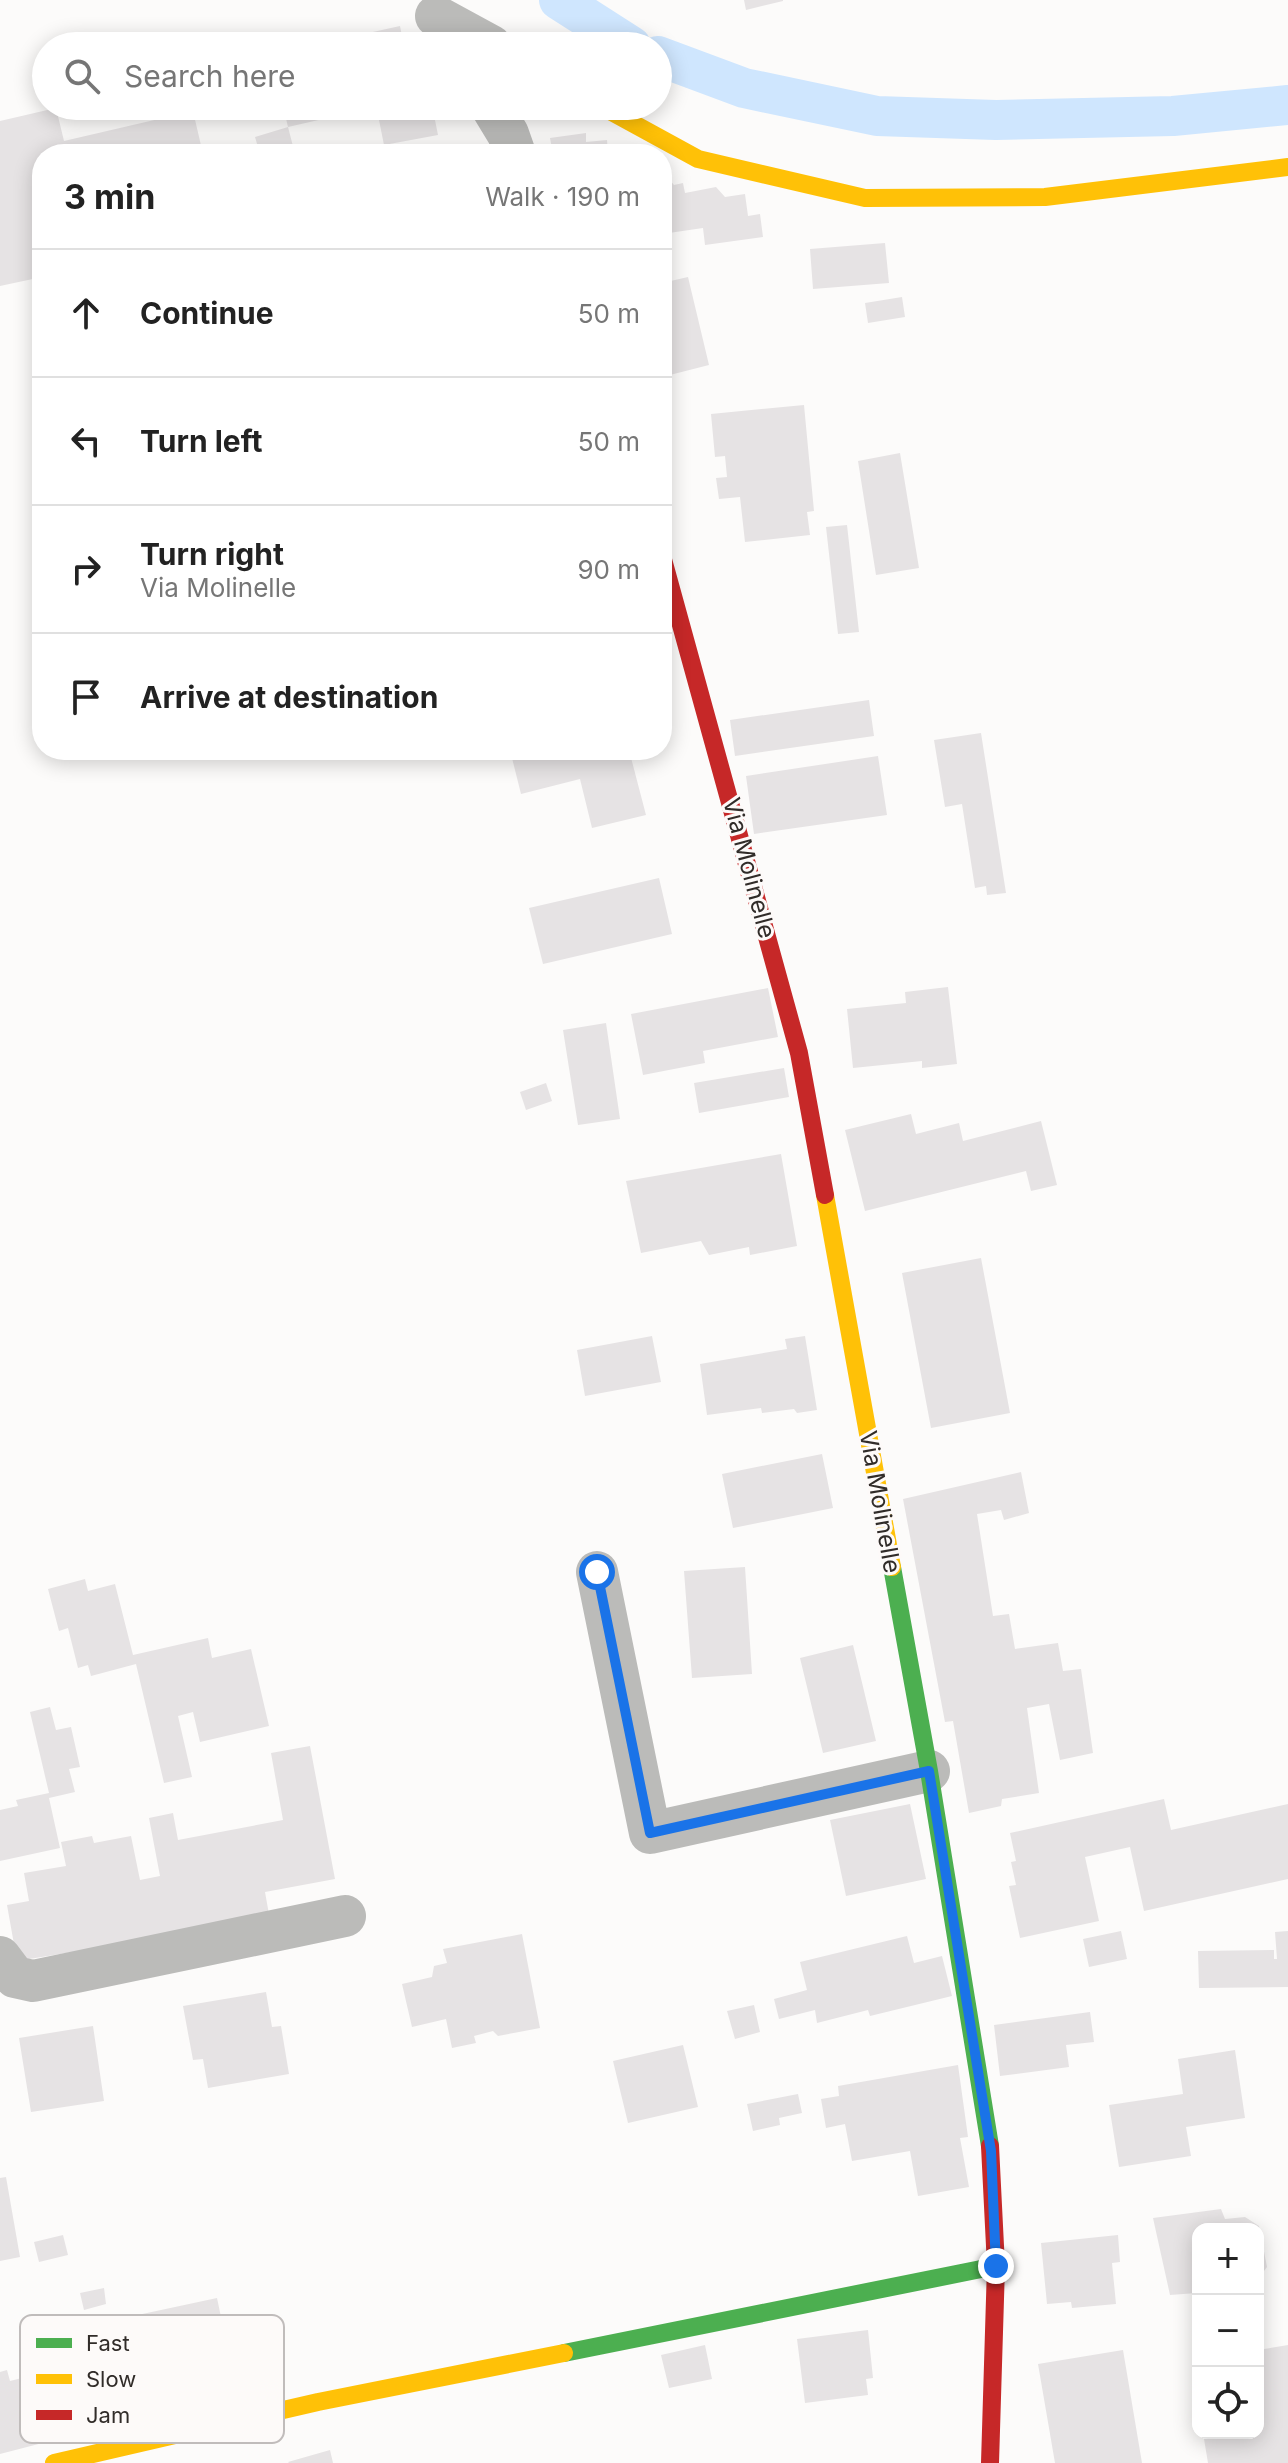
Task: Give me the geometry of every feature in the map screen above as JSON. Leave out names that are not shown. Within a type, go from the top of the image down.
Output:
[{"type":"street","points":[[436,21],[460,32]]},
{"type":"street","points":[[500,120],[512,144]]},
{"type":"street","points":[[627,120],[671,144]]},
{"type":"street","points":[[672,145],[698,159],[865,198],[1045,197],[1288,167]]},
{"type":"street","name":"Via Molinelle","points":[[672,592],[799,1053],[929,1771],[991,2151],[996,2266],[990,2463]]},
{"type":"street","points":[[597,1572],[650,1833],[929,1771]]},
{"type":"street","points":[[0,1957],[15,1977],[33,1981],[345,1916]]},
{"type":"street","points":[[284,2410],[996,2266]]},
{"type":"street","points":[[54,2463],[141,2443]]},
{"type":"building","points":[[744,0],[783,0],[783,1],[746,10]]},
{"type":"building","points":[[400,26],[401,32],[373,32]]},
{"type":"building","points":[[32,114],[32,120],[59,120],[64,141],[154,120],[195,120],[201,144],[32,144],[32,279],[0,286],[0,121]]},
{"type":"building","points":[[286,120],[319,120],[288,127]]},
{"type":"building","points":[[379,120],[435,120],[438,135],[384,144]]},
{"type":"building","points":[[288,127],[292,144],[257,144],[255,137]]},
{"type":"building","points":[[586,133],[586,142],[607,140],[607,144],[551,144],[550,138]]},
{"type":"building","points":[[672,183],[683,183],[685,193],[716,187],[725,197],[745,194],[748,216],[760,214],[763,237],[705,245],[703,228],[672,233]]},
{"type":"building","points":[[885,243],[889,283],[813,289],[810,249]]},
{"type":"building","points":[[688,277],[709,365],[672,374],[672,281]]},
{"type":"building","points":[[902,297],[905,317],[868,323],[865,303]]},
{"type":"building","points":[[804,405],[814,511],[807,512],[810,535],[745,542],[740,497],[719,499],[716,478],[727,477],[725,456],[715,457],[711,414]]},
{"type":"building","points":[[900,453],[919,568],[876,575],[858,461]]},
{"type":"building","points":[[847,525],[859,632],[838,634],[826,527]]},
{"type":"building","points":[[869,700],[874,736],[735,756],[730,720]]},
{"type":"building","points":[[981,733],[1006,893],[987,895],[986,886],[975,888],[962,804],[945,807],[934,740]]},
{"type":"building","points":[[878,756],[887,815],[754,834],[746,776]]},
{"type":"building","points":[[512,760],[632,760],[646,815],[592,828],[580,779],[521,794]]},
{"type":"building","points":[[659,878],[672,934],[543,964],[529,908]]},
{"type":"building","points":[[948,987],[957,1064],[922,1068],[922,1061],[853,1068],[847,1009],[906,1003],[905,992]]},
{"type":"building","points":[[768,988],[778,1037],[703,1051],[705,1063],[643,1075],[631,1014]]},
{"type":"building","points":[[606,1023],[620,1119],[578,1125],[563,1030]]},
{"type":"building","points":[[784,1068],[789,1097],[699,1113],[694,1083]]},
{"type":"building","points":[[546,1083],[552,1101],[526,1110],[520,1092]]},
{"type":"building","points":[[911,1114],[916,1134],[959,1123],[963,1141],[1041,1121],[1057,1185],[1031,1191],[1026,1171],[865,1211],[845,1130]]},
{"type":"building","points":[[781,1154],[797,1246],[750,1255],[749,1247],[709,1255],[701,1241],[641,1253],[626,1181]]},
{"type":"building","points":[[981,1258],[1010,1413],[931,1428],[902,1273]]},
{"type":"building","points":[[652,1336],[661,1382],[585,1396],[577,1350]]},
{"type":"building","points":[[805,1336],[817,1410],[762,1413],[761,1408],[707,1415],[700,1364],[787,1349],[785,1339]]},
{"type":"building","points":[[822,1454],[833,1508],[733,1528],[722,1474]]},
{"type":"building","points":[[1021,1472],[1029,1513],[1004,1520],[1001,1510],[977,1514],[993,1616],[1009,1614],[1015,1649],[1058,1643],[1063,1671],[1081,1669],[1093,1753],[1060,1760],[1049,1704],[1027,1708],[1039,1793],[1002,1799],[1001,1806],[969,1813],[953,1721],[945,1722],[903,1499]]},
{"type":"building","points":[[745,1567],[752,1674],[692,1678],[684,1571]]},
{"type":"building","points":[[85,1579],[88,1591],[115,1584],[133,1655],[208,1638],[212,1658],[251,1649],[269,1726],[200,1742],[193,1712],[178,1716],[192,1777],[164,1783],[136,1664],[91,1676],[88,1665],[78,1668],[68,1628],[59,1631],[48,1589]]},
{"type":"building","points":[[853,1645],[876,1741],[823,1753],[800,1658]]},
{"type":"building","points":[[50,1707],[56,1730],[71,1727],[80,1767],[69,1769],[75,1792],[49,1798],[60,1848],[0,1861],[0,1810],[18,1806],[16,1800],[49,1793],[30,1712]]},
{"type":"building","points":[[310,1746],[335,1879],[265,1892],[270,1920],[17,1961],[7,1905],[29,1901],[24,1873],[66,1866],[61,1842],[92,1836],[94,1843],[131,1836],[140,1880],[160,1876],[149,1818],[173,1813],[178,1840],[283,1820],[271,1753]]},
{"type":"building","points":[[1164,1799],[1171,1830],[1288,1804],[1288,1879],[1144,1911],[1130,1847],[1085,1857],[1099,1921],[1020,1938],[1009,1886],[1016,1885],[1011,1862],[1016,1861],[1010,1833]]},
{"type":"building","points":[[910,1804],[926,1879],[846,1896],[830,1820]]},
{"type":"building","points":[[1121,1931],[1127,1959],[1089,1967],[1083,1939]]},
{"type":"building","points":[[1288,1931],[1288,1987],[1199,1988],[1198,1951],[1274,1950],[1274,1959],[1277,1959],[1275,1932]]},
{"type":"building","points":[[522,1934],[540,2028],[498,2036],[493,2031],[474,2036],[476,2043],[452,2048],[446,2019],[412,2027],[402,1984],[432,1977],[434,1966],[447,1963],[443,1949]]},
{"type":"building","points":[[907,1936],[914,1963],[942,1956],[952,1996],[870,2016],[868,2010],[817,2023],[815,2010],[779,2019],[774,1999],[807,1990],[800,1962]]},
{"type":"building","points":[[266,1992],[272,2027],[281,2026],[289,2074],[208,2088],[203,2059],[193,2060],[183,2006]]},
{"type":"building","points":[[754,2005],[760,2032],[735,2039],[727,2011]]},
{"type":"building","points":[[1090,2012],[1094,2042],[1066,2045],[1069,2067],[1000,2076],[994,2025]]},
{"type":"building","points":[[93,2026],[104,2101],[31,2112],[19,2038]]},
{"type":"building","points":[[683,2045],[698,2107],[628,2123],[613,2061]]},
{"type":"building","points":[[1235,2050],[1245,2118],[1186,2127],[1191,2156],[1119,2167],[1109,2105],[1183,2094],[1178,2059]]},
{"type":"building","points":[[958,2065],[968,2137],[960,2138],[969,2187],[918,2196],[910,2151],[852,2161],[845,2124],[826,2128],[821,2099],[839,2096],[838,2086]]},
{"type":"building","points":[[798,2094],[802,2113],[779,2118],[780,2125],[753,2131],[747,2104]]},
{"type":"building","points":[[6,2177],[20,2257],[0,2261],[0,2178]]},
{"type":"building","points":[[1221,2209],[1225,2219],[1245,2217],[1254,2223],[1192,2223],[1192,2293],[1170,2295],[1153,2218]]},
{"type":"building","points":[[63,2235],[68,2255],[39,2262],[34,2242]]},
{"type":"building","points":[[1118,2235],[1120,2262],[1112,2263],[1116,2304],[1072,2308],[1071,2302],[1047,2304],[1041,2243]]},
{"type":"building","points":[[104,2288],[106,2304],[84,2310],[80,2293]]},
{"type":"building","points":[[217,2298],[221,2315],[138,2315]]},
{"type":"building","points":[[868,2330],[873,2378],[866,2379],[868,2395],[805,2403],[797,2339]]},
{"type":"building","points":[[705,2345],[712,2379],[669,2388],[661,2355]]},
{"type":"building","points":[[1288,2345],[1288,2463],[1208,2463],[1204,2439],[1264,2439],[1264,2349]]},
{"type":"building","points":[[1123,2350],[1142,2463],[1055,2463],[1038,2364]]},
{"type":"building","points":[[7,2370],[10,2381],[20,2378],[20,2443],[42,2443],[0,2454],[0,2372]]},
{"type":"building","points":[[330,2450],[333,2463],[288,2462]]},
{"type":"waterway","points":[[559,0],[609,32]]},
{"type":"waterway","points":[[672,61],[744,88],[877,116],[996,120],[1173,116],[1288,105]]},
{"type":"traffic: fast","points":[[892,1567],[929,1771],[990,2146]]},
{"type":"traffic: fast","points":[[564,2353],[996,2266]]},
{"type":"traffic: slow","points":[[627,120],[671,144]]},
{"type":"traffic: slow","points":[[672,145],[698,159],[865,198],[1045,197],[1288,167]]},
{"type":"traffic: slow","points":[[825,1195],[892,1567]]},
{"type":"traffic: slow","points":[[284,2410],[564,2353]]},
{"type":"traffic: slow","points":[[54,2463],[141,2443]]},
{"type":"traffic: jam","points":[[672,592],[799,1053],[825,1195]]},
{"type":"traffic: jam","points":[[990,2146],[996,2266],[990,2463]]},
{"type":"route","points":[[597,1572],[650,1833],[929,1771],[991,2151],[996,2266]]}]
